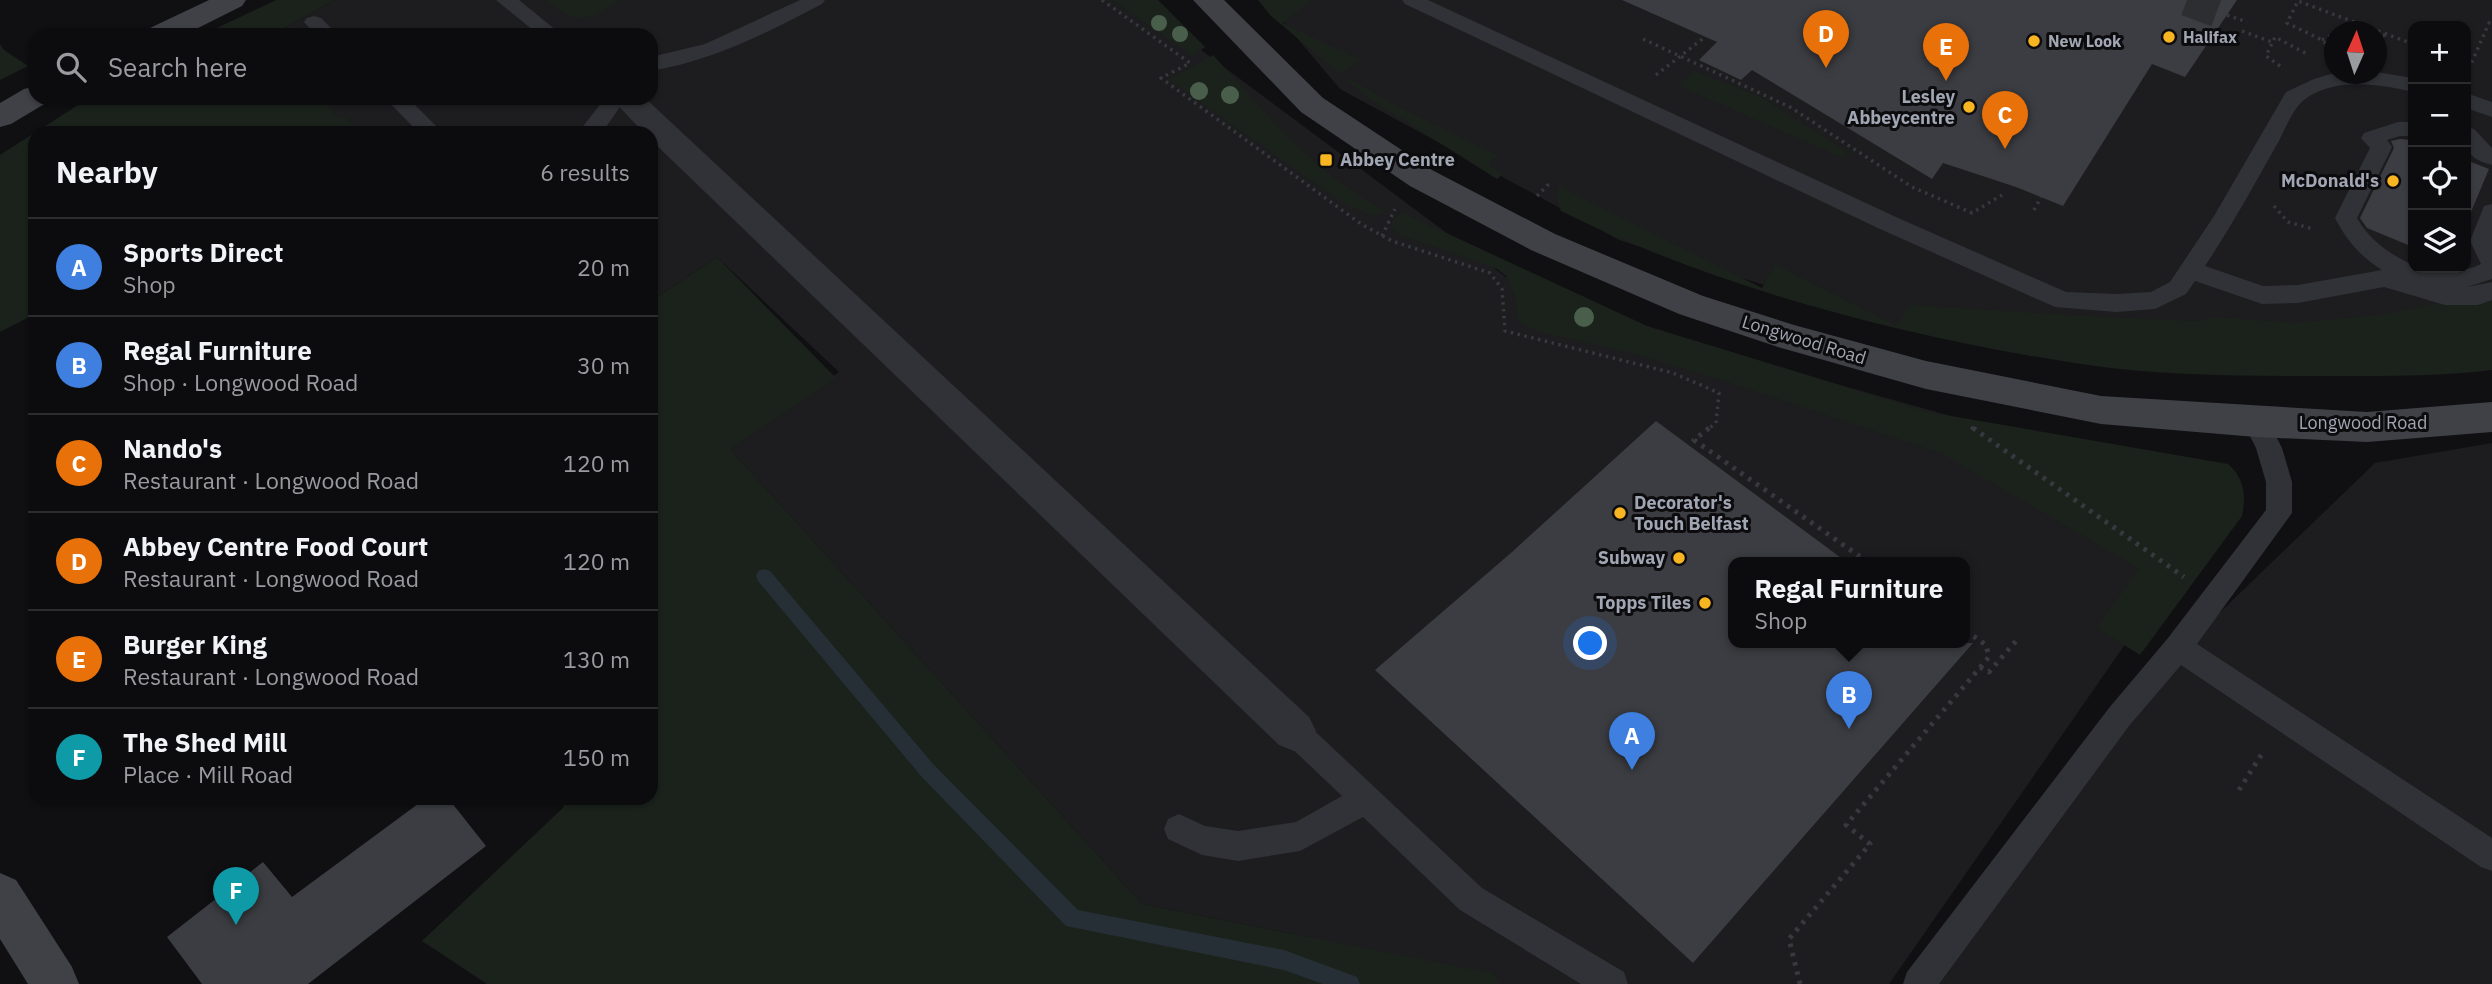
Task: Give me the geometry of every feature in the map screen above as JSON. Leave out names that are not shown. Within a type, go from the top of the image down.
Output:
[{"type":"street","points":[[174,28],[232,0]]},
{"type":"street","name":"Longwood Road","points":[[1207,0],[1312,105],[1421,178],[1543,242],[1691,305],[1791,338],[1926,375],[2101,410],[2367,427],[2492,417]]},
{"type":"street","points":[[0,104],[28,98]]},
{"type":"street","points":[[0,117],[28,100]]},
{"type":"street","points":[[633,105],[656,126]]},
{"type":"street","points":[[658,128],[1294,731]]},
{"type":"street","points":[[7,920],[55,984]]},
{"type":"lane","points":[[506,0],[543,28]]},
{"type":"lane","points":[[658,63],[671,62],[769,24],[815,0]]},
{"type":"lane","points":[[1412,0],[1888,223],[2063,301],[2116,303],[2155,300],[2178,288],[2223,221],[2292,97],[2310,86],[2335,79],[2366,77],[2408,84]]},
{"type":"lane","points":[[2471,102],[2492,110]]},
{"type":"lane","points":[[402,105],[425,126]]},
{"type":"lane","points":[[597,126],[611,105]]},
{"type":"lane","points":[[2408,129],[2398,129],[2372,138],[2381,147],[2346,218],[2351,232],[2362,246],[2376,256],[2430,280],[2460,281],[2484,275],[2492,269]]},
{"type":"lane","points":[[2492,212],[2481,241],[2492,262]]},
{"type":"lane","points":[[2190,270],[2262,295],[2298,294],[2384,278],[2445,296],[2478,296],[2492,291]]},
{"type":"lane","points":[[1919,984],[2119,716],[2218,597],[2279,513],[2279,482],[2269,449],[2256,422]]},
{"type":"lane","points":[[2178,647],[2492,856]]},
{"type":"lane","points":[[1294,731],[1471,899],[1612,984]]},
{"type":"lane","points":[[1179,829],[1202,840],[1238,846],[1300,836],[1366,799]]},
{"type":"path","points":[[1102,0],[1190,63],[1161,78],[1361,224],[1382,236],[1490,273],[1502,289],[1505,331],[1673,373],[1720,393],[1716,423],[1694,440],[1860,557]]},
{"type":"path","points":[[2322,40],[2287,23],[2298,1],[2408,42]]},
{"type":"path","points":[[2227,15],[2247,22]]},
{"type":"path","points":[[2471,64],[2489,23],[2492,24]]},
{"type":"path","points":[[2242,31],[2272,42]]},
{"type":"path","points":[[1653,77],[1705,37]]},
{"type":"path","points":[[2266,56],[2275,37],[2298,47]]},
{"type":"path","points":[[1643,39],[1790,107],[1912,187],[1972,213],[2002,195]]},
{"type":"path","points":[[2246,179],[2288,222],[2324,232]]},
{"type":"path","points":[[2034,209],[2041,197]]},
{"type":"path","points":[[1382,236],[1402,200]]},
{"type":"path","points":[[1969,426],[2193,584],[2218,597]]},
{"type":"path","points":[[1800,984],[1789,939],[1870,844],[1846,825],[1989,657],[1988,648],[1970,634]]},
{"type":"path","points":[[1980,667],[1989,672],[2016,641]]},
{"type":"path","points":[[2239,790],[2269,743]]},
{"type":"shaded area","points":[[276,0],[335,0],[285,28],[217,28]]},
{"type":"shaded area","points":[[335,0],[1134,0],[1538,301],[1958,418],[2240,479],[1889,984],[1414,984],[1294,934],[1142,904],[730,449],[839,372],[717,257],[658,296],[658,126],[324,126],[319,105],[658,105],[658,28],[285,28]]},
{"type":"shaded area","points":[[545,0],[619,2],[596,14],[581,18],[567,14]]},
{"type":"shaded area","points":[[1113,0],[1158,0],[1205,47],[1192,56]]},
{"type":"shaded area","points":[[1258,0],[1312,0],[1283,23],[1361,60],[1341,74],[1395,105],[1497,155],[1489,165],[1503,174],[1497,179],[1367,97],[1270,15]]},
{"type":"shaded area","name":"Abbey Centre","points":[[1265,0],[2492,0],[2492,369],[1897,326],[1619,240],[1340,89]]},
{"type":"shaded area","points":[[0,44],[4,50],[28,66],[0,80]]},
{"type":"shaded area","points":[[1213,55],[1272,120],[1314,161],[1336,180],[1386,211],[1373,216],[1346,205],[1169,80]]},
{"type":"shaded area","points":[[1694,71],[1761,97],[1847,152],[1843,158],[1679,86]]},
{"type":"shaded area","points":[[78,105],[329,105],[338,119],[344,116],[355,126],[45,126]]},
{"type":"shaded area","points":[[28,137],[28,318],[0,332],[0,155]]},
{"type":"shaded area","points":[[1559,186],[1762,288],[1775,264],[1897,326],[1910,305],[2101,317],[2195,321],[2216,317],[2296,323],[2387,314],[2444,302],[2492,301],[2492,370],[2387,376],[2172,373],[2081,364],[1949,340],[1815,307],[1684,264],[1561,211],[1557,200]]},
{"type":"shaded area","points":[[1401,212],[1647,326],[1928,412],[2228,464],[2238,476],[2243,488],[2242,516],[2140,655],[2097,628],[2139,568],[1941,453],[1728,382],[1632,353],[1540,332],[1521,324],[1517,316],[1516,300],[1506,276],[1497,269],[1398,234],[1391,228]]},
{"type":"shaded area","points":[[717,257],[836,378],[730,449],[1142,904],[1492,973],[1500,984],[487,984],[422,941],[564,807],[563,805],[658,805],[658,296]]},
{"type":"shaded area","points":[[2492,443],[2492,984],[1906,984],[2155,675],[2375,463]]},
{"type":"building","name":"Lesley Abbeycentre","points":[[1622,0],[2237,0],[2185,77],[2152,64],[2063,206],[1943,163],[1932,179],[1752,70],[1741,80],[1699,60],[1717,42]]},
{"type":"building","name":"McDonald's","points":[[2408,140],[2408,245],[2367,228],[2360,218],[2394,148],[2391,141]]},
{"type":"building","points":[[2471,162],[2489,169],[2471,212]]},
{"type":"building","points":[[1656,421],[1840,557],[1728,557],[1728,648],[1969,648],[1693,963],[1375,670],[1512,552]]},
{"type":"building","points":[[417,805],[454,805],[486,846],[308,984],[202,984],[167,937],[263,862],[292,897]]},
{"type":"waterway","points":[[764,576],[927,770],[1073,919],[1284,960],[1350,984]]},
{"type":"tunnel","points":[[2187,0],[2227,15]]},
{"type":"place","name":"Halifax","points":[[2169,37]]},
{"type":"place","name":"New Look","points":[[2034,41]]},
{"type":"place","name":"Abbey Centre Food Court","points":[[1826,68]]},
{"type":"place","name":"Burger King","points":[[1946,81]]},
{"type":"place","name":"Lesley Abbeycentre","points":[[1969,107]]},
{"type":"place","name":"Nando's","points":[[2005,149]]},
{"type":"place","name":"Abbey Centre","points":[[1326,160]]},
{"type":"place","name":"McDonald's","points":[[2393,181]]},
{"type":"place","name":"Decorator's Touch Belfast","points":[[1620,513]]},
{"type":"place","name":"Subway","points":[[1679,558]]},
{"type":"place","name":"Topps Tiles","points":[[1705,603]]},
{"type":"place","name":"Regal Furniture","points":[[1849,729]]},
{"type":"place","name":"Sports Direct","points":[[1632,770]]},
{"type":"place","name":"The Shed Mill","points":[[236,925]]}]
